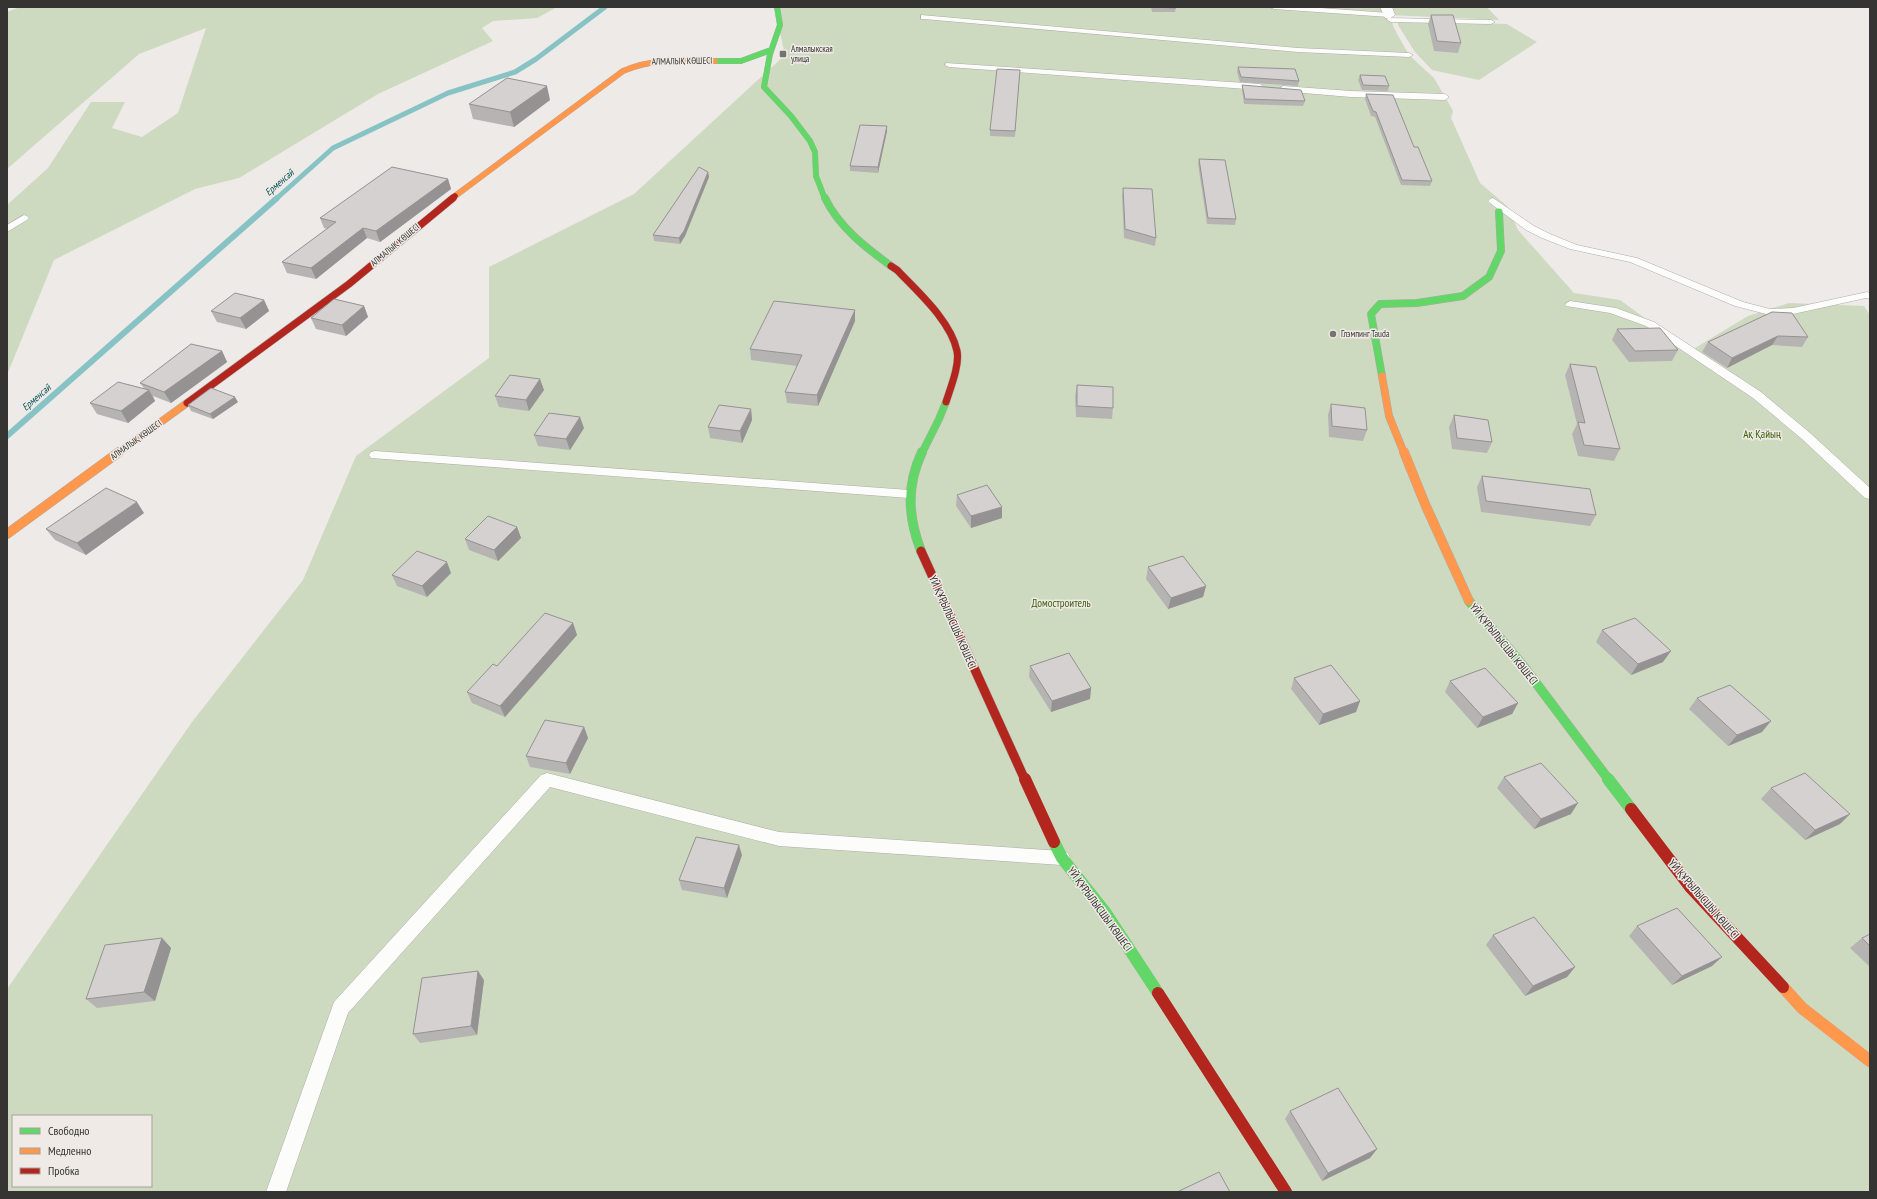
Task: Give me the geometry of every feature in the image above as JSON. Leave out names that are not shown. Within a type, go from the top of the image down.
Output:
[{"type":"street","points":[[771,50],[780,33],[780,15],[777,7]]},
{"type":"street","name":"ҮЙ ҚҰРЫЛЫСШЫ КӨШЕСІ","points":[[771,50],[764,87],[794,120],[815,150],[815,175],[827,206],[858,242],[897,270],[942,320],[957,352],[952,383],[941,419],[915,469],[909,494],[912,529],[951,620],[1062,858],[1105,912],[1286,1192]]},
{"type":"street","name":"АЛМАЛЫҚ КӨШЕСІ","points":[[7,534],[349,284],[434,212],[623,71],[634,65],[654,61],[741,60],[771,50]]},
{"type":"street","name":"ҮЙ ҚҰРЫЛЫСШЫ КӨШЕСІ","points":[[1498,212],[1501,250],[1489,276],[1463,296],[1417,303],[1380,304],[1371,314],[1390,416],[1425,504],[1468,600],[1524,667],[1570,730],[1691,888],[1802,1008],[1870,1061]]},
{"type":"lane","points":[[1274,7],[1491,22]]},
{"type":"lane","points":[[924,17],[1298,50],[1409,55]]},
{"type":"lane","points":[[949,65],[1344,93],[1445,97]]},
{"type":"lane","points":[[1493,201],[1530,228],[1560,243],[1633,260],[1704,291],[1745,306],[1770,312],[1793,311],[1867,295],[1870,296]]},
{"type":"lane","points":[[7,229],[24,218]]},
{"type":"lane","points":[[1570,304],[1612,310],[1650,324],[1757,395],[1806,436],[1870,495]]},
{"type":"lane","points":[[375,455],[909,494]]},
{"type":"lane","points":[[276,1192],[342,1008],[547,780],[779,839],[1062,858]]},
{"type":"green space","points":[[20,7],[557,7],[537,18],[493,21],[482,28],[493,41],[378,94],[239,178],[195,189],[54,260],[7,375],[7,205],[48,168],[91,102],[125,102],[112,128],[142,137],[178,113],[206,28],[139,54],[7,169],[7,12]]},
{"type":"green space","name":"Домостроитель","points":[[777,7],[1487,7],[1499,20],[1389,15],[1395,30],[1409,55],[1434,78],[1452,109],[1453,112],[1451,118],[1480,183],[1507,206],[1518,230],[1574,293],[1620,300],[1690,351],[1748,316],[1789,303],[1864,306],[1870,315],[1870,1192],[7,1192],[7,989],[192,722],[303,580],[356,456],[489,358],[489,267],[634,194],[785,55],[780,33]]},
{"type":"green space","points":[[1398,21],[1507,24],[1537,42],[1479,80],[1432,70],[1415,52],[1398,25]]},
{"type":"building","points":[[1152,7],[1176,7],[1176,8]]},
{"type":"building","points":[[1431,15],[1453,15],[1461,43],[1437,41]]},
{"type":"building","points":[[1238,67],[1295,69],[1299,81],[1241,77]]},
{"type":"building","points":[[997,69],[1020,70],[1015,131],[990,130]]},
{"type":"building","points":[[1360,75],[1385,76],[1389,86],[1363,85]]},
{"type":"building","points":[[507,78],[547,86],[510,112],[469,104]]},
{"type":"building","points":[[1242,85],[1301,90],[1305,101],[1245,99]]},
{"type":"building","points":[[1366,94],[1393,95],[1414,147],[1418,147],[1432,181],[1402,180],[1376,112],[1373,111]]},
{"type":"building","points":[[860,125],[887,126],[878,167],[850,166]]},
{"type":"building","points":[[1199,159],[1225,160],[1236,219],[1208,218]]},
{"type":"building","points":[[392,167],[448,179],[376,231],[363,228],[311,268],[282,262],[336,222],[320,218]]},
{"type":"building","points":[[699,167],[708,172],[684,231],[679,238],[653,235]]},
{"type":"building","points":[[1123,188],[1152,189],[1156,238],[1125,229]]},
{"type":"building","points":[[235,293],[264,300],[240,318],[211,311]]},
{"type":"building","points":[[334,299],[364,306],[342,325],[311,318]]},
{"type":"building","points":[[774,301],[855,310],[817,395],[785,392],[802,355],[750,349]]},
{"type":"building","points":[[1772,312],[1792,313],[1808,337],[1778,336],[1732,358],[1708,342]]},
{"type":"building","points":[[1660,328],[1678,350],[1635,351],[1617,329]]},
{"type":"building","points":[[191,344],[222,351],[164,392],[140,383]]},
{"type":"building","points":[[1570,364],[1596,367],[1620,449],[1584,445],[1578,422],[1585,423]]},
{"type":"building","points":[[510,375],[540,379],[526,400],[495,396]]},
{"type":"building","points":[[118,382],[149,390],[121,411],[90,403]]},
{"type":"building","points":[[1077,385],[1113,387],[1113,408],[1077,406]]},
{"type":"building","points":[[211,388],[235,397],[210,414],[188,405]]},
{"type":"building","points":[[1331,404],[1365,408],[1367,430],[1332,426]]},
{"type":"building","points":[[719,405],[751,409],[740,431],[708,427]]},
{"type":"building","points":[[549,413],[580,417],[566,439],[534,435]]},
{"type":"building","points":[[1454,415],[1488,420],[1492,442],[1457,438]]},
{"type":"building","points":[[1482,476],[1590,489],[1596,515],[1486,501]]},
{"type":"building","points":[[987,485],[1002,507],[971,516],[957,495]]},
{"type":"building","points":[[106,488],[137,502],[77,543],[46,529]]},
{"type":"building","points":[[488,516],[517,527],[494,550],[465,539]]},
{"type":"building","points":[[417,551],[447,562],[422,586],[392,575]]},
{"type":"building","points":[[1183,556],[1206,586],[1171,598],[1148,567]]},
{"type":"building","points":[[545,613],[573,623],[500,706],[467,692],[493,664],[497,666]]},
{"type":"building","points":[[1635,618],[1671,651],[1638,664],[1602,630]]},
{"type":"building","points":[[1069,653],[1091,688],[1052,701],[1030,666]]},
{"type":"building","points":[[1331,665],[1360,701],[1323,714],[1294,678]]},
{"type":"building","points":[[1485,668],[1518,703],[1483,717],[1450,681]]},
{"type":"building","points":[[1730,685],[1771,721],[1737,735],[1697,698]]},
{"type":"building","points":[[545,720],[584,727],[566,763],[526,756]]},
{"type":"building","points":[[1541,763],[1578,803],[1541,819],[1504,777]]},
{"type":"building","points":[[1805,773],[1850,814],[1815,830],[1771,788]]},
{"type":"building","points":[[696,837],[739,845],[724,888],[679,880]]},
{"type":"building","points":[[1677,908],[1722,957],[1682,976],[1637,926]]},
{"type":"building","points":[[1534,917],[1575,967],[1533,986],[1493,935]]},
{"type":"building","points":[[1870,934],[1870,946],[1862,938]]},
{"type":"building","points":[[162,938],[144,992],[86,999],[105,945]]},
{"type":"building","points":[[478,971],[471,1026],[413,1034],[422,978]]},
{"type":"building","points":[[1338,1088],[1377,1149],[1328,1173],[1290,1111]]},
{"type":"building","points":[[1219,1172],[1230,1192],[1177,1192]]},
{"type":"waterway","name":"Ерменсай","points":[[276,199],[333,148],[448,93],[515,72],[536,59],[605,7]]},
{"type":"waterway","name":"Ерменсай","points":[[7,436],[277,198]]},
{"type":"traffic: fast","points":[[777,7],[780,20],[780,29],[771,49],[764,87],[791,116],[810,141],[815,152],[815,170],[821,191],[836,217],[855,238],[891,266]]},
{"type":"traffic: fast","points":[[715,61],[741,61],[771,50]]},
{"type":"traffic: fast","points":[[1382,376],[1371,314],[1380,304],[1417,303],[1463,296],[1489,277],[1501,251],[1499,212]]},
{"type":"traffic: fast","points":[[921,551],[914,531],[910,510],[910,490],[918,461],[946,402]]},
{"type":"traffic: fast","points":[[1469,601],[1524,667],[1631,809]]},
{"type":"traffic: fast","points":[[1054,842],[1062,858],[1105,912],[1158,993]]},
{"type":"traffic: slow","points":[[455,196],[623,71],[633,66],[656,61],[715,61]]},
{"type":"traffic: slow","points":[[1382,376],[1389,416],[1425,504],[1469,601]]},
{"type":"traffic: slow","points":[[7,534],[187,403]]},
{"type":"traffic: slow","points":[[1783,987],[1802,1008],[1870,1061]]},
{"type":"traffic: jam","points":[[187,403],[349,284],[455,196]]},
{"type":"traffic: jam","points":[[891,266],[897,270],[932,308],[947,328],[953,340],[957,351],[957,356],[946,402]]},
{"type":"traffic: jam","points":[[921,551],[951,620],[1054,842]]},
{"type":"traffic: jam","points":[[1631,809],[1691,888],[1783,987]]},
{"type":"traffic: jam","points":[[1158,993],[1286,1192]]},
{"type":"place","name":"Алмалыкская улица","points":[[783,54]]},
{"type":"place","name":"Глэмпинг Tauda","points":[[1333,334]]},
{"type":"park label","name":"Ақ Қайың","points":[[1762,434]]}]
